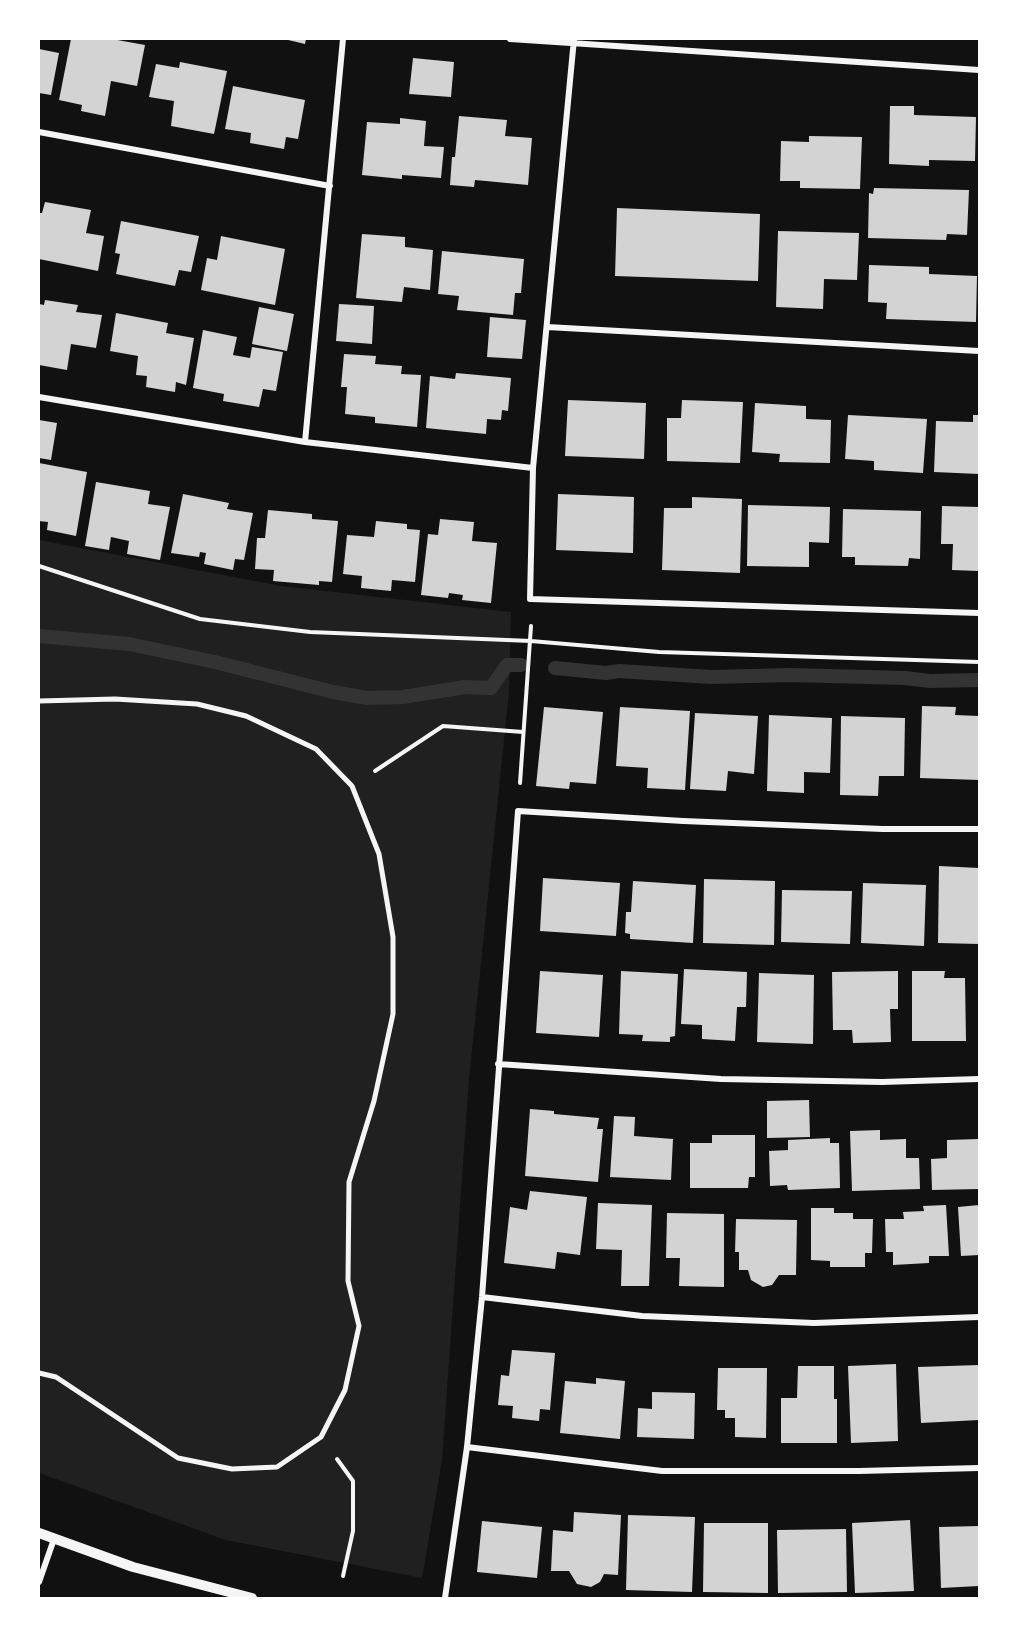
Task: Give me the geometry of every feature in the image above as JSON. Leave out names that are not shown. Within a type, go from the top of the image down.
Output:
[{"type":"street","points":[[305,442],[343,39]]},
{"type":"street","points":[[510,39],[574,41],[979,70]]},
{"type":"street","points":[[574,41],[532,468],[530,599],[979,613]]},
{"type":"street","points":[[39,132],[330,186]]},
{"type":"street","points":[[547,327],[979,351]]},
{"type":"street","points":[[39,397],[305,442],[532,468]]},
{"type":"street","points":[[39,701],[115,699],[197,704],[246,716],[316,749],[352,786],[379,854],[393,937],[393,1014],[374,1101],[350,1182],[348,1281],[359,1326],[345,1390],[321,1437],[277,1467],[232,1469],[178,1458],[56,1377],[39,1373]]},
{"type":"street","points":[[445,1598],[467,1447],[482,1297],[518,811],[824,827],[979,829]]},
{"type":"street","points":[[498,1064],[721,1079],[882,1082],[979,1079]]},
{"type":"street","points":[[482,1297],[642,1316],[814,1323],[979,1317]]},
{"type":"street","points":[[467,1447],[662,1471],[859,1471],[979,1468]]},
{"type":"street","points":[[39,1533],[133,1567],[252,1598]]},
{"type":"street","points":[[39,1582],[54,1539]]},
{"type":"path","points":[[39,566],[200,619],[310,632],[531,640],[659,652],[979,662]]},
{"type":"path","points":[[518,811],[531,640]]},
{"type":"path","points":[[352,786],[443,726],[523,732]]},
{"type":"path","points":[[321,1437],[353,1481],[354,1531],[343,1576]]},
{"type":"shaded area","points":[[39,540],[281,586],[511,612],[509,692],[469,1079],[442,1460],[422,1578],[226,1540],[39,1473]]},
{"type":"building","points":[[71,39],[112,39],[145,45],[137,86],[111,81],[105,116],[81,111],[82,105],[59,100]]},
{"type":"building","points":[[284,39],[306,39],[305,44]]},
{"type":"building","points":[[39,49],[59,53],[51,95],[39,93]]},
{"type":"building","points":[[413,58],[454,62],[451,97],[409,94]]},
{"type":"building","points":[[180,62],[227,71],[214,134],[171,126],[174,101],[149,97],[156,64],[179,68]]},
{"type":"building","points":[[233,86],[305,100],[298,139],[286,137],[284,149],[250,143],[251,133],[225,129]]},
{"type":"building","points":[[890,106],[914,106],[914,115],[976,117],[975,161],[929,160],[929,166],[889,164]]},
{"type":"building","points":[[459,116],[507,120],[505,136],[532,138],[528,185],[475,180],[474,187],[450,185]]},
{"type":"building","points":[[400,118],[426,121],[424,146],[444,147],[441,178],[402,175],[402,179],[362,175],[367,122],[400,124]]},
{"type":"building","points":[[809,136],[862,137],[860,189],[800,188],[800,181],[780,181],[781,141],[809,142]]},
{"type":"building","points":[[874,188],[969,190],[967,235],[947,234],[946,240],[868,238],[869,193],[873,194]]},
{"type":"building","points":[[45,202],[91,210],[86,233],[104,236],[98,271],[39,259],[39,213],[42,213]]},
{"type":"building","points":[[617,208],[760,214],[758,281],[615,276]]},
{"type":"building","points":[[121,221],[199,236],[191,272],[179,270],[175,286],[116,274],[120,254],[115,253]]},
{"type":"building","points":[[778,231],[859,233],[857,280],[824,279],[823,309],[776,307]]},
{"type":"building","points":[[362,234],[405,237],[405,247],[433,250],[430,290],[404,287],[402,302],[356,298]]},
{"type":"building","points":[[221,236],[285,249],[275,305],[201,290],[207,258],[217,260]]},
{"type":"building","points":[[442,251],[524,259],[521,293],[515,293],[513,315],[457,310],[459,296],[438,294]]},
{"type":"building","points":[[869,265],[929,267],[929,274],[977,276],[976,322],[886,319],[887,303],[868,302]]},
{"type":"building","points":[[45,300],[78,305],[76,312],[102,315],[96,348],[71,344],[67,370],[39,365],[39,304],[44,305]]},
{"type":"building","points":[[339,304],[374,306],[372,344],[336,341]]},
{"type":"building","points":[[259,307],[294,314],[287,351],[252,344]]},
{"type":"building","points":[[116,313],[168,323],[166,333],[194,338],[186,385],[176,382],[175,392],[146,387],[147,376],[136,375],[138,356],[110,351]]},
{"type":"building","points":[[490,317],[526,320],[522,359],[487,357]]},
{"type":"building","points":[[203,330],[237,337],[233,355],[250,358],[252,347],[283,352],[276,391],[263,389],[259,407],[223,401],[224,394],[193,388]]},
{"type":"building","points":[[344,354],[376,356],[375,364],[402,366],[401,374],[421,375],[417,427],[375,423],[375,417],[345,414],[347,387],[341,387]]},
{"type":"building","points":[[456,373],[511,378],[508,411],[502,410],[501,420],[487,419],[486,434],[426,428],[430,376],[455,379]]},
{"type":"building","points":[[568,400],[646,403],[644,459],[565,456]]},
{"type":"building","points":[[682,400],[743,402],[740,463],[667,461],[667,418],[681,418]]},
{"type":"building","points":[[755,403],[806,406],[806,419],[831,420],[830,463],[779,462],[780,454],[752,452]]},
{"type":"building","points":[[848,415],[927,419],[923,473],[874,470],[874,461],[845,459]]},
{"type":"building","points":[[973,415],[979,415],[979,474],[934,472],[936,421],[973,422]]},
{"type":"building","points":[[39,420],[57,423],[51,460],[39,458]]},
{"type":"building","points":[[39,463],[87,472],[76,536],[47,530],[48,522],[39,521]]},
{"type":"building","points":[[96,482],[150,491],[148,504],[170,507],[160,560],[127,554],[129,541],[111,537],[109,550],[85,546]]},
{"type":"building","points":[[183,494],[229,503],[227,509],[253,513],[244,560],[235,559],[233,570],[204,564],[206,553],[200,552],[199,557],[171,553]]},
{"type":"building","points":[[558,494],[634,497],[633,553],[556,550]]},
{"type":"building","points":[[692,497],[742,499],[740,573],[662,570],[664,508],[692,508]]},
{"type":"building","points":[[748,505],[830,507],[829,543],[809,542],[809,567],[747,566]]},
{"type":"building","points":[[942,506],[979,507],[979,571],[952,570],[953,544],[941,544]]},
{"type":"building","points":[[843,509],[921,511],[920,559],[909,558],[908,566],[855,565],[855,557],[842,557]]},
{"type":"building","points":[[268,510],[312,514],[312,519],[338,521],[332,582],[319,581],[319,585],[273,581],[274,570],[255,569],[257,538],[265,538]]},
{"type":"building","points":[[440,519],[474,522],[472,541],[497,543],[491,603],[462,600],[463,595],[449,593],[448,598],[421,595],[428,534],[438,535]]},
{"type":"building","points":[[376,521],[407,524],[407,529],[420,530],[415,582],[392,580],[391,591],[361,588],[362,576],[343,574],[347,535],[374,537]]},
{"type":"building","points":[[922,706],[956,707],[955,715],[979,716],[979,780],[920,778]]},
{"type":"building","points":[[544,707],[603,712],[596,784],[570,782],[569,789],[536,786]]},
{"type":"building","points":[[620,707],[690,711],[685,790],[647,788],[648,768],[616,766]]},
{"type":"building","points":[[695,713],[758,716],[754,774],[728,771],[726,791],[690,789]]},
{"type":"building","points":[[769,715],[832,718],[830,773],[804,772],[804,793],[767,791]]},
{"type":"building","points":[[841,716],[905,718],[904,776],[879,776],[878,796],[840,795]]},
{"type":"building","points":[[939,866],[979,868],[979,944],[938,943]]},
{"type":"building","points":[[543,878],[620,883],[616,936],[540,931]]},
{"type":"building","points":[[704,879],[775,881],[774,945],[703,943]]},
{"type":"building","points":[[633,881],[696,885],[693,943],[630,939],[630,934],[625,933],[626,912],[631,912]]},
{"type":"building","points":[[863,883],[926,885],[924,946],[861,943]]},
{"type":"building","points":[[782,890],[852,891],[850,944],[781,942]]},
{"type":"building","points":[[684,969],[747,972],[746,1007],[737,1007],[735,1041],[702,1039],[702,1025],[681,1024]]},
{"type":"building","points":[[540,971],[603,975],[599,1037],[536,1033]]},
{"type":"building","points":[[621,971],[678,974],[675,1036],[670,1037],[670,1042],[642,1041],[643,1035],[619,1034]]},
{"type":"building","points":[[898,971],[898,1009],[890,1009],[891,1042],[853,1043],[852,1030],[833,1030],[832,972]]},
{"type":"building","points":[[912,971],[945,971],[944,978],[965,978],[966,1041],[912,1041]]},
{"type":"building","points":[[759,973],[814,975],[813,1044],[757,1042]]},
{"type":"building","points":[[809,1100],[810,1137],[767,1138],[767,1101]]},
{"type":"building","points":[[530,1109],[554,1111],[554,1114],[599,1118],[597,1129],[603,1129],[598,1182],[525,1176]]},
{"type":"building","points":[[614,1116],[635,1117],[634,1136],[673,1139],[671,1180],[610,1177]]},
{"type":"building","points":[[880,1130],[880,1140],[906,1139],[906,1158],[919,1158],[920,1189],[852,1191],[850,1131]]},
{"type":"building","points":[[712,1135],[755,1135],[755,1177],[749,1177],[748,1188],[690,1188],[690,1143],[712,1143]]},
{"type":"building","points":[[830,1138],[830,1143],[839,1143],[840,1188],[788,1190],[787,1185],[770,1186],[769,1151],[788,1150],[788,1140]]},
{"type":"building","points":[[979,1139],[979,1189],[932,1190],[931,1159],[947,1158],[947,1140]]},
{"type":"building","points":[[530,1191],[587,1197],[580,1255],[557,1252],[555,1269],[504,1263],[510,1207],[527,1210]]},
{"type":"building","points":[[598,1203],[652,1205],[649,1286],[621,1286],[622,1250],[596,1249]]},
{"type":"building","points":[[946,1205],[949,1256],[929,1256],[929,1263],[893,1265],[893,1252],[886,1252],[885,1219],[904,1219],[903,1212],[924,1211],[923,1206]]},
{"type":"building","points":[[979,1205],[979,1255],[961,1256],[958,1207]]},
{"type":"building","points":[[811,1208],[834,1208],[834,1213],[853,1213],[853,1219],[873,1219],[872,1253],[865,1253],[865,1267],[830,1267],[830,1261],[811,1260]]},
{"type":"building","points":[[667,1213],[724,1214],[724,1287],[679,1286],[680,1258],[666,1258]]},
{"type":"building","points":[[736,1219],[797,1220],[796,1275],[779,1275],[772,1285],[763,1287],[751,1280],[748,1270],[739,1270],[739,1252],[735,1252]]},
{"type":"building","points":[[512,1350],[555,1353],[550,1410],[540,1409],[539,1421],[512,1418],[513,1406],[498,1405],[501,1375],[509,1376]]},
{"type":"building","points":[[896,1364],[898,1441],[851,1443],[848,1366]]},
{"type":"building","points":[[979,1365],[979,1420],[921,1423],[918,1367]]},
{"type":"building","points":[[798,1366],[834,1366],[837,1443],[781,1443],[781,1398],[797,1398]]},
{"type":"building","points":[[718,1368],[767,1368],[766,1438],[735,1437],[735,1418],[725,1418],[725,1410],[717,1410]]},
{"type":"building","points":[[596,1378],[625,1381],[620,1439],[560,1433],[565,1381],[596,1384]]},
{"type":"building","points":[[652,1392],[695,1393],[694,1439],[637,1437],[638,1408],[652,1409]]},
{"type":"building","points":[[574,1512],[621,1515],[618,1575],[604,1574],[600,1582],[591,1587],[577,1584],[569,1571],[551,1571],[553,1530],[573,1532]]},
{"type":"building","points":[[628,1515],[695,1517],[692,1592],[626,1590]]},
{"type":"building","points":[[910,1520],[914,1591],[855,1593],[852,1523]]},
{"type":"building","points":[[482,1521],[542,1527],[537,1578],[477,1572]]},
{"type":"building","points":[[704,1523],[768,1523],[768,1593],[703,1592]]},
{"type":"building","points":[[979,1526],[979,1586],[941,1588],[939,1527]]},
{"type":"building","points":[[846,1529],[847,1592],[778,1593],[777,1530]]},
{"type":"waterway","points":[[39,636],[129,644],[367,698],[403,697],[465,687],[491,688],[507,665],[521,665]]},
{"type":"waterway","points":[[555,668],[606,673],[619,671],[711,677],[790,675],[905,678],[930,681],[979,680]]}]
